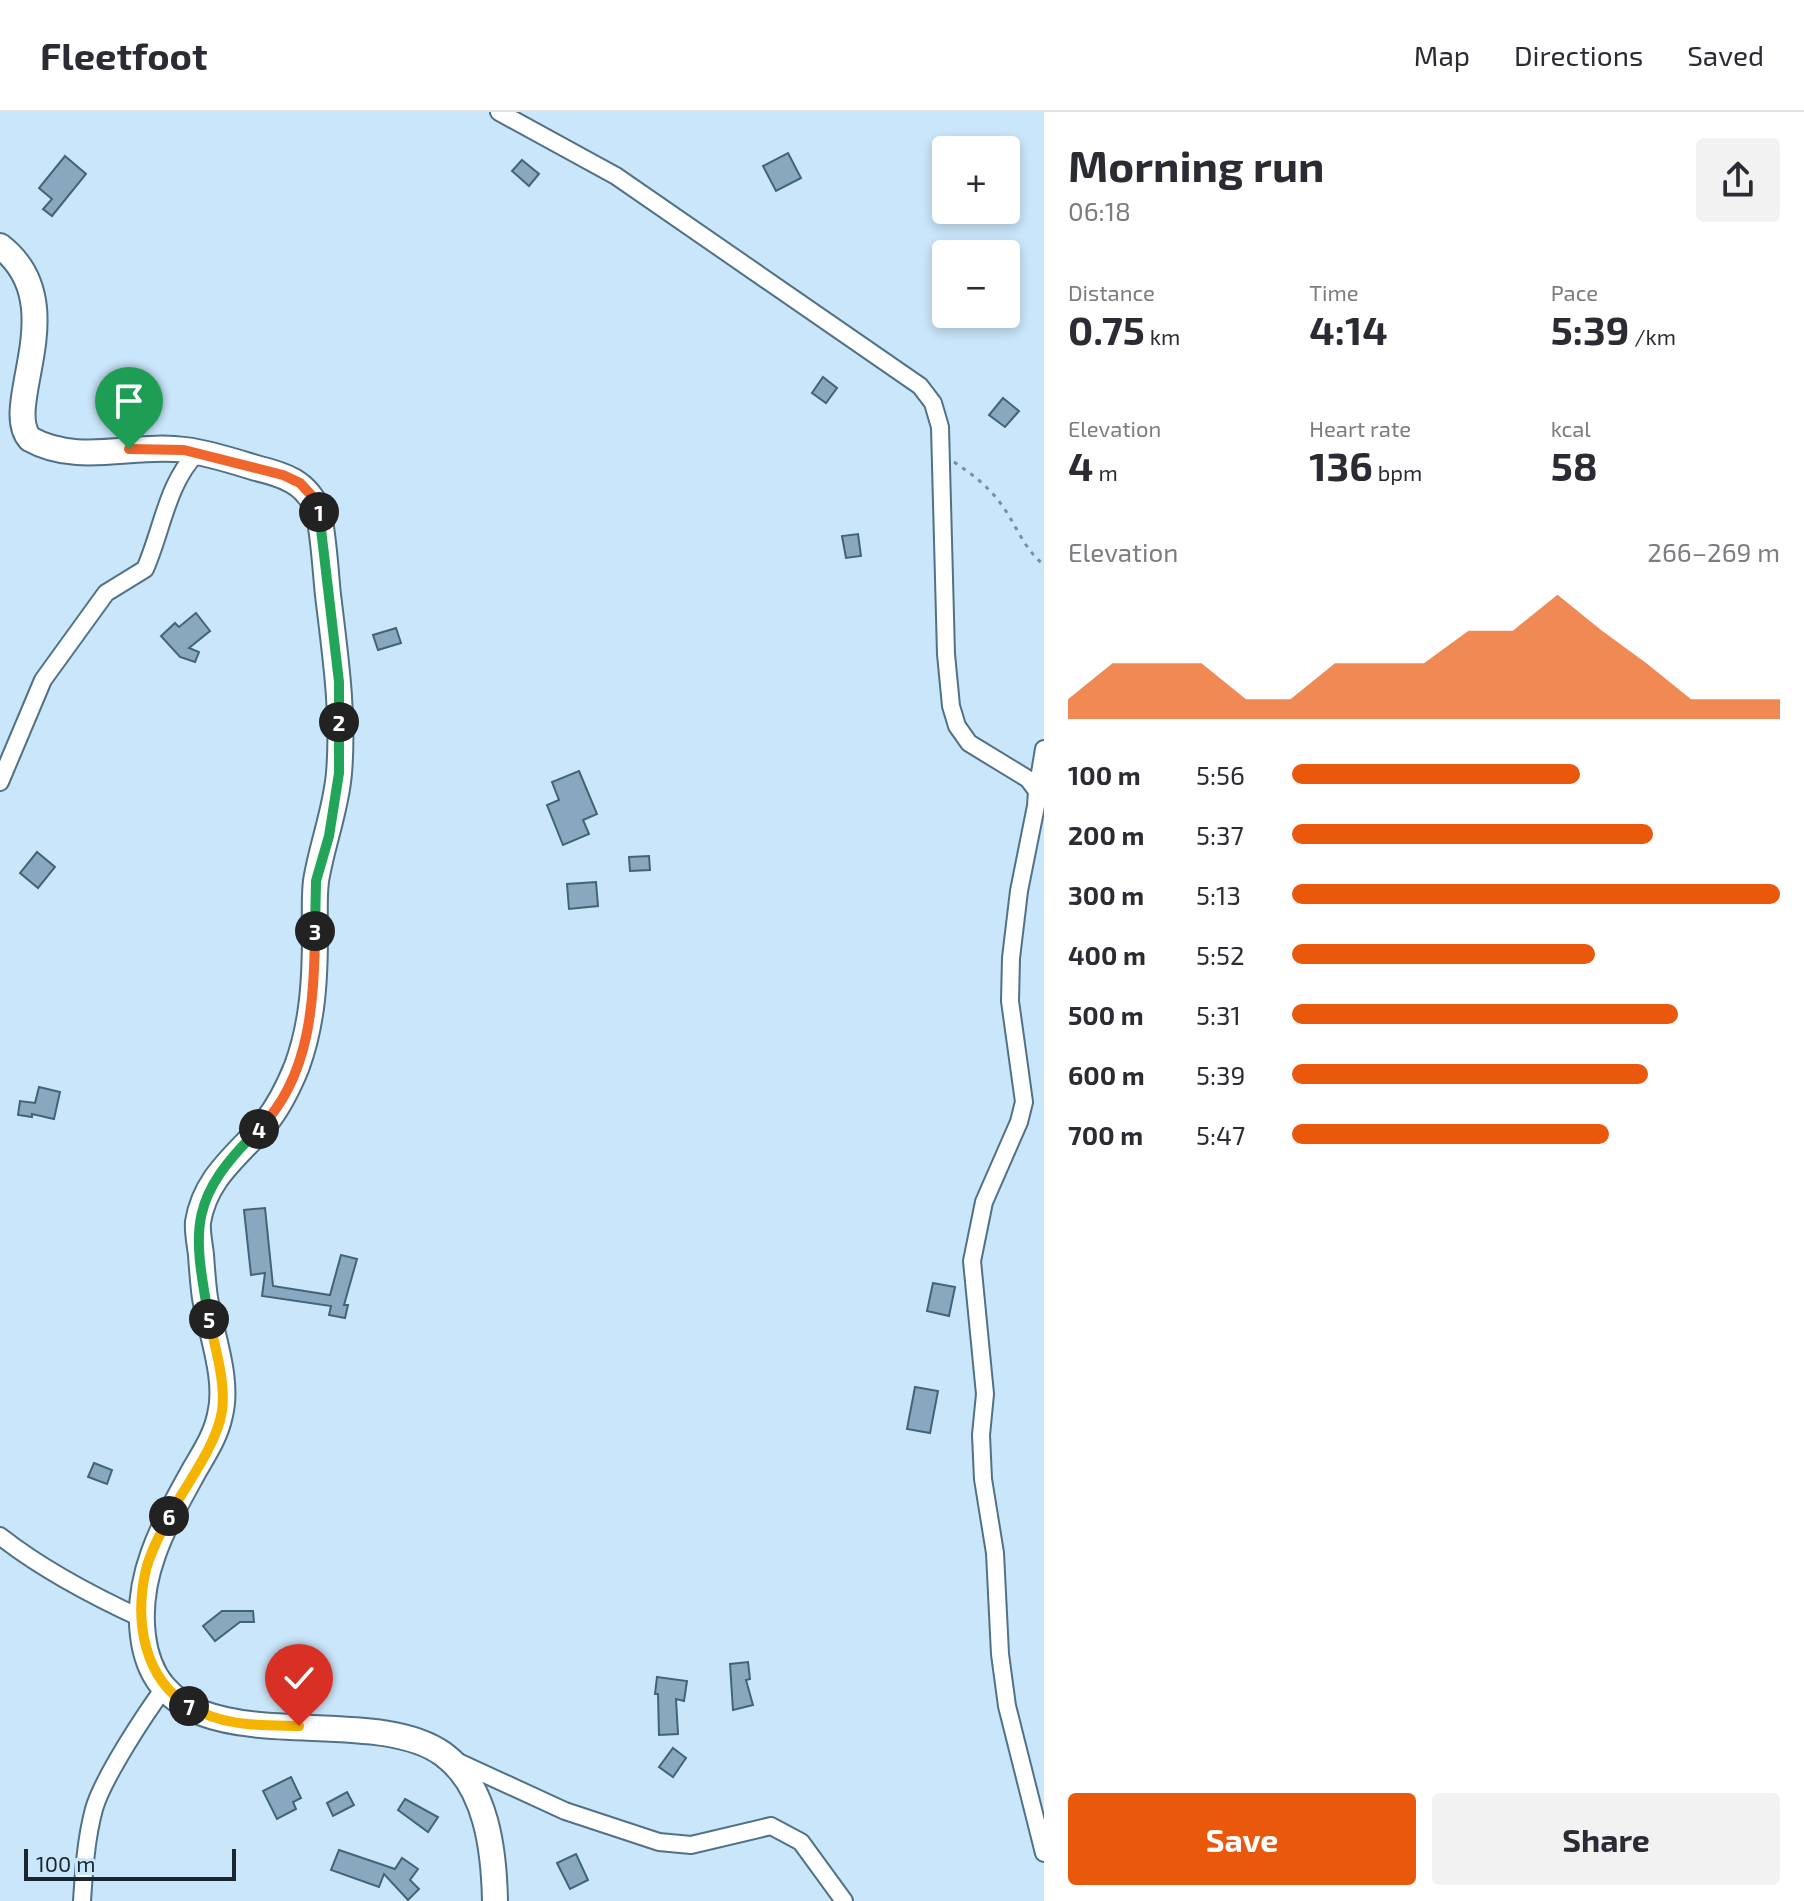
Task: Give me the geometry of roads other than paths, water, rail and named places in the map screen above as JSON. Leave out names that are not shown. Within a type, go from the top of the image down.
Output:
[{"type":"main road","points":[[0,246],[10,254],[26,281],[30,311],[9,391],[10,416],[26,438],[50,449],[80,453],[129,449],[197,453],[283,475],[300,483],[312,496],[318,510],[339,682],[339,773],[329,836],[316,881],[314,987],[309,1032],[280,1101],[208,1188],[198,1223],[222,1411],[213,1437],[154,1548],[145,1574],[143,1639],[154,1671],[165,1687],[206,1716],[235,1724],[388,1734],[426,1744],[447,1757],[479,1799],[495,1861],[495,1901]]},
{"type":"street","points":[[499,112],[616,176],[920,386],[933,403],[940,427],[946,654],[951,706],[957,726],[969,743],[1028,779],[1040,790]]},
{"type":"street","points":[[0,782],[43,680],[106,593],[145,569],[171,494],[184,466],[197,453]]},
{"type":"street","points":[[1044,749],[1040,790],[1019,891],[1011,958],[1010,1001],[1024,1102],[1019,1122],[984,1202],[972,1261],[984,1368],[983,1479],[995,1553],[1000,1654],[1007,1706],[1044,1853]]},
{"type":"street","points":[[0,1536],[21,1553],[106,1602],[143,1619]]},
{"type":"street","points":[[82,1901],[84,1864],[95,1807],[131,1740],[165,1687]]},
{"type":"street","points":[[447,1757],[565,1811],[659,1842],[691,1845],[771,1826],[801,1842],[844,1901]]}]
